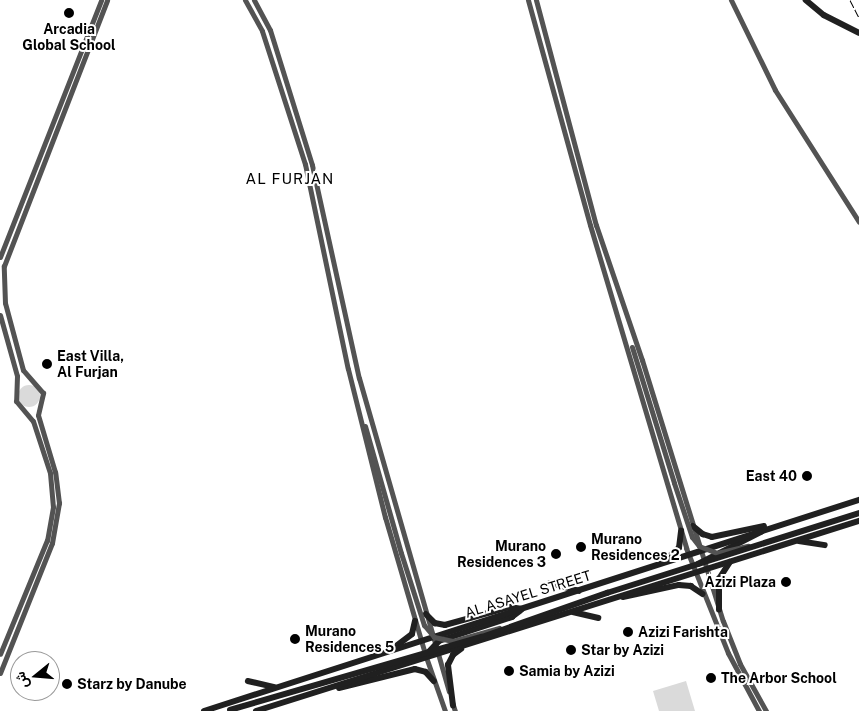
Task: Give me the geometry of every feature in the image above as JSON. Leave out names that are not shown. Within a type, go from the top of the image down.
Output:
[{"type":"main road","points":[[806,0],[824,15],[859,33]]},
{"type":"main road","name":"AL ASAYEL STREET","points":[[204,711],[433,636],[581,591],[769,527],[859,500]]},
{"type":"main road","points":[[230,711],[514,626],[607,592],[859,513]]},
{"type":"main road","name":"AL ASAYEL STREET","points":[[256,711],[571,612],[694,571],[859,521]]},
{"type":"main road","points":[[694,526],[703,534],[712,537],[748,527],[769,527]]},
{"type":"main road","points":[[694,571],[704,558],[769,527]]},
{"type":"main road","points":[[660,564],[676,551],[681,531]]},
{"type":"main road","points":[[797,541],[825,545]]},
{"type":"main road","points":[[720,610],[720,573],[734,560]]},
{"type":"main road","points":[[550,584],[581,591]]},
{"type":"main road","points":[[614,598],[641,595],[679,585],[691,586],[703,594]]},
{"type":"main road","points":[[426,614],[436,623],[445,625],[513,606],[522,609]]},
{"type":"main road","points":[[426,657],[435,644],[512,617],[522,609]]},
{"type":"main road","points":[[571,612],[598,618]]},
{"type":"main road","points":[[395,649],[412,634],[415,621]]},
{"type":"main road","points":[[454,708],[448,665],[453,655],[470,644]]},
{"type":"main road","points":[[315,693],[362,684],[410,669],[421,670],[434,680]]},
{"type":"main road","points":[[248,681],[279,686]]},
{"type":"main road","points":[[272,711],[278,704]]},
{"type":"street","points":[[0,257],[101,0]]},
{"type":"street","points":[[0,673],[57,524],[58,488],[38,415],[42,390],[31,382],[24,373],[8,319],[3,290],[4,266],[107,0]]},
{"type":"street","points":[[245,0],[262,31],[305,164],[360,417],[415,621],[445,711]]},
{"type":"street","points":[[254,0],[270,30],[312,165],[358,378],[454,708]]},
{"type":"street","points":[[528,0],[589,220],[626,336],[688,554],[728,653],[759,711]]},
{"type":"street","points":[[536,0],[596,225],[732,648],[766,711]]},
{"type":"street","points":[[731,0],[772,85],[859,222]]},
{"type":"street","points":[[0,314],[17,376],[16,401],[34,421],[50,473],[53,507],[47,540],[0,654]]},
{"type":"street","points":[[626,336],[640,370],[692,537],[702,549],[721,553],[770,542]]},
{"type":"street","points":[[17,389],[23,384],[31,382]]},
{"type":"street","points":[[21,408],[33,409],[41,404]]},
{"type":"street","points":[[360,417],[369,435],[401,553],[424,625],[434,637],[453,641],[514,626]]},
{"type":"shaded area","points":[[29,385],[39,392],[40,396],[33,406],[29,407],[19,400],[18,396],[25,386]]},
{"type":"shaded area","points":[[686,681],[695,711],[659,711],[653,691]]},
{"type":"railway","points":[[850,0],[859,18]]},
{"type":"place","name":"Arcadia Global School","points":[[69,13]]},
{"type":"place","name":"East Villa, Al Furjan","points":[[47,364]]},
{"type":"place","name":"East 40","points":[[807,476]]},
{"type":"place","name":"Murano Residences 2","points":[[581,547]]},
{"type":"place","name":"Murano Residences 3","points":[[556,554]]},
{"type":"place","name":"Azizi Plaza","points":[[786,582]]},
{"type":"place","name":"Azizi Farishta","points":[[628,632]]},
{"type":"place","name":"Murano Residences 5","points":[[295,639]]},
{"type":"place","name":"Star by Azizi","points":[[571,650]]},
{"type":"place","name":"Samia by Azizi","points":[[509,671]]},
{"type":"place","name":"The Arbor School","points":[[711,678]]},
{"type":"place","name":"Starz by Danube","points":[[67,684]]},
{"type":"district","name":"AL FURJAN","points":[[290,179]]}]
